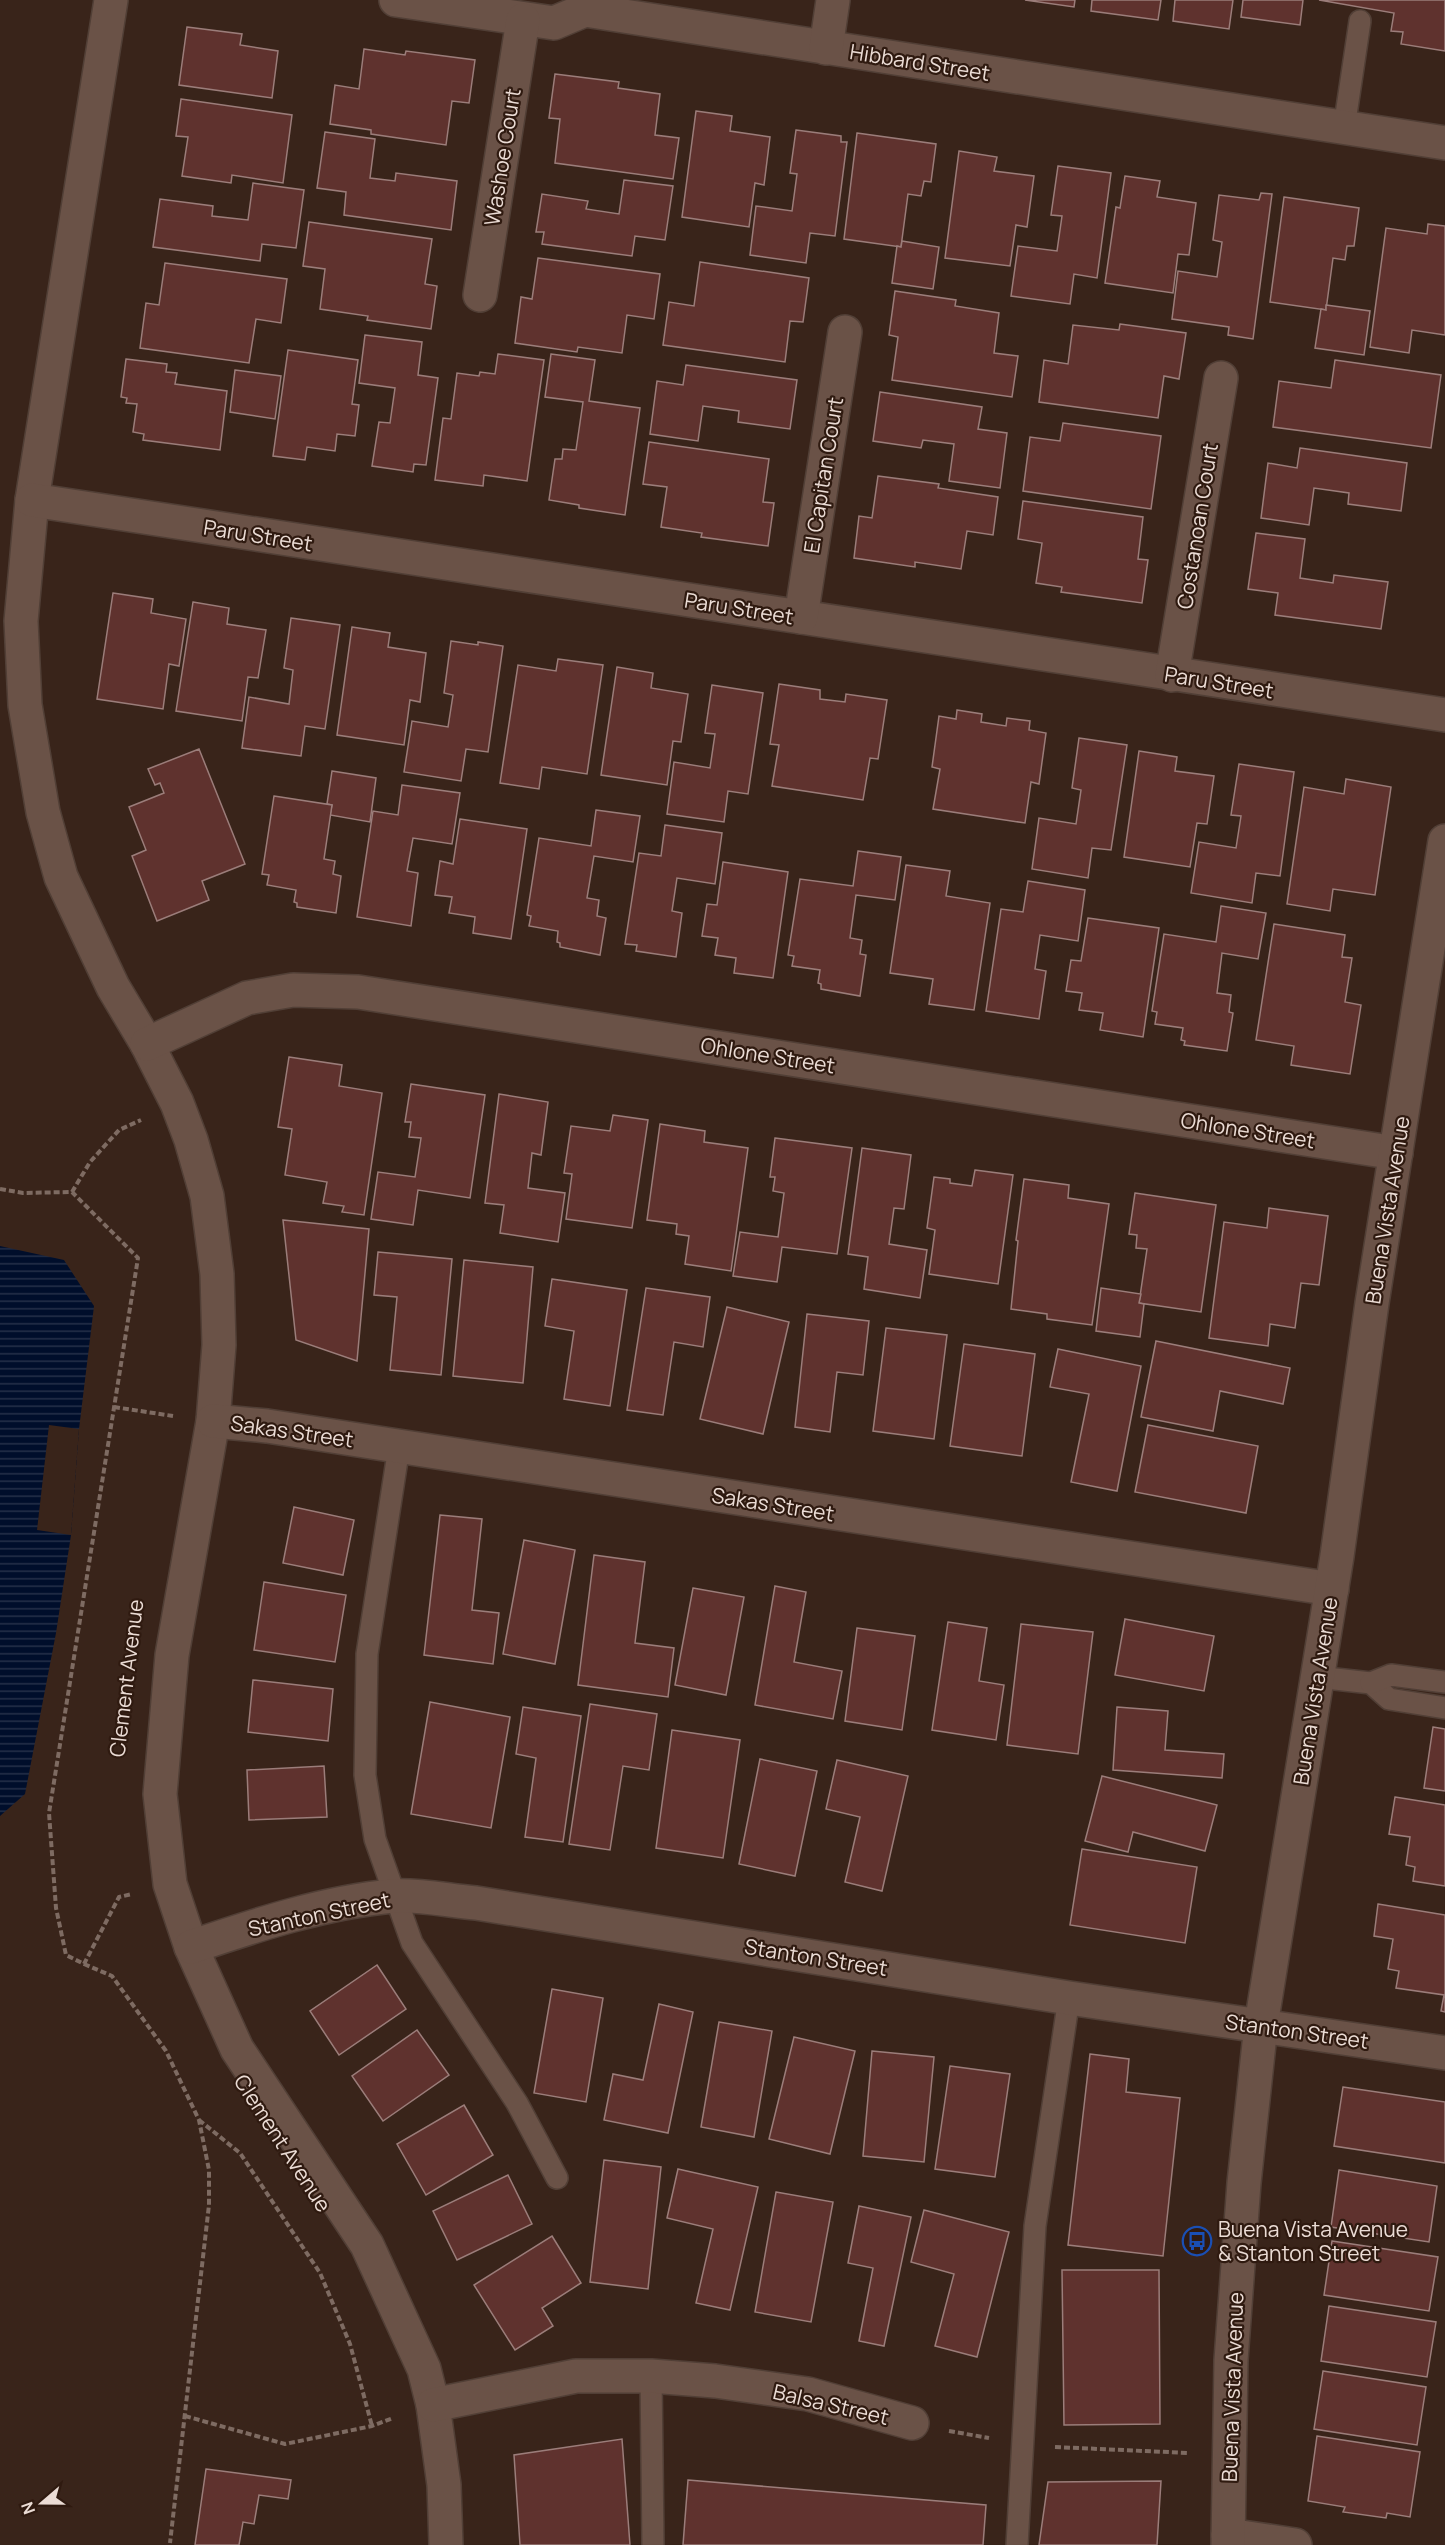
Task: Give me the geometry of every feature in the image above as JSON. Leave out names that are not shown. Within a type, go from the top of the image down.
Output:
[{"type":"street","points":[[111,0],[32,500],[21,621],[25,705],[43,812],[61,876],[113,987],[147,1044],[177,1104],[191,1140],[207,1196],[217,1274],[219,1344],[213,1421],[172,1655],[160,1794],[170,1884],[191,1947],[237,2049],[367,2245],[424,2369],[433,2404],[444,2485],[446,2545]]},
{"type":"street","name":"Hibbard Street","points":[[396,0],[523,20],[554,22],[587,5],[826,48],[1445,143]]},
{"type":"street","points":[[826,48],[833,0]]},
{"type":"street","name":"Washoe Court","points":[[480,295],[523,20]]},
{"type":"street","name":"El Capitan Court","points":[[801,617],[845,332]]},
{"type":"street","name":"Costanoan Court","points":[[1172,675],[1221,378]]},
{"type":"street","name":"Paru Street","points":[[32,500],[1445,715]]},
{"type":"street","name":"Buena Vista Avenue","points":[[1228,2540],[1231,2360],[1240,2234],[1261,2025],[1332,1589],[1370,1315],[1445,841]]},
{"type":"street","name":"Ohlone Street","points":[[147,1044],[247,998],[293,990],[358,992],[1396,1153]]},
{"type":"street","name":"Sakas Street","points":[[213,1421],[267,1426],[1332,1589]]},
{"type":"street","name":"Stanton Street","points":[[191,1947],[254,1926],[320,1909],[394,1896],[476,1903],[1069,1998],[1445,2053]]},
{"type":"street","name":"Balsa Street","points":[[433,2404],[576,2376],[651,2376],[715,2381],[808,2394],[912,2423]]},
{"type":"street","points":[[1228,2540],[1294,2545]]},
{"type":"lane","points":[[1344,128],[1360,21]]},
{"type":"lane","points":[[399,1447],[367,1654],[365,1775],[375,1839],[412,1943],[517,2103],[556,2178]]},
{"type":"lane","points":[[1317,1677],[1371,1683],[1391,1675],[1445,1682]]},
{"type":"lane","points":[[1371,1683],[1389,1699],[1445,1708]]},
{"type":"lane","points":[[1017,2545],[1035,2226],[1069,1998]]},
{"type":"lane","points":[[651,2376],[653,2545]]},
{"type":"path","points":[[72,1192],[90,1162],[119,1130],[147,1117]]},
{"type":"path","points":[[0,1189],[23,1193],[72,1192],[138,1258],[50,1813],[56,1908],[66,1955],[112,1976],[166,2051],[199,2120],[209,2170],[209,2205],[170,2543]]},
{"type":"path","points":[[114,1407],[178,1417]]},
{"type":"path","points":[[84,1964],[119,1897],[136,1893]]},
{"type":"path","points":[[199,2120],[240,2153],[320,2273],[350,2344],[372,2426]]},
{"type":"path","points":[[185,2416],[285,2444],[372,2426],[401,2416]]},
{"type":"path","name":"Balsa Street","points":[[912,2423],[1022,2445],[1228,2455]]},
{"type":"water","points":[[0,1246],[64,1260],[94,1306],[79,1429],[71,1535],[56,1633],[25,1794],[0,1816]]},
{"type":"pier","points":[[49,1425],[79,1429],[71,1535],[37,1530]]},
{"type":"building","points":[[1025,0],[1075,0],[1074,7]]},
{"type":"building","points":[[1092,0],[1161,0],[1158,20],[1091,11]]},
{"type":"building","points":[[1175,0],[1233,0],[1229,29],[1173,21]]},
{"type":"building","points":[[1243,0],[1303,0],[1300,25],[1241,17]]},
{"type":"building","points":[[1319,0],[1445,0],[1445,51],[1401,44],[1403,32],[1391,31],[1394,13]]},
{"type":"building","points":[[187,27],[242,34],[240,45],[278,51],[272,98],[179,85]]},
{"type":"building","points":[[364,49],[405,55],[406,51],[475,60],[469,103],[452,101],[446,145],[371,134],[371,130],[330,124],[335,85],[359,89]]},
{"type":"building","points":[[555,74],[619,82],[618,88],[660,94],[655,135],[679,138],[673,179],[555,163],[560,119],[549,118]]},
{"type":"building","points":[[181,99],[292,115],[283,183],[232,175],[231,183],[182,176],[188,137],[176,136]]},
{"type":"building","points":[[696,111],[732,116],[730,131],[770,137],[764,185],[755,183],[749,227],[682,217]]},
{"type":"building","points":[[796,130],[841,136],[841,142],[847,142],[835,236],[810,233],[806,263],[750,255],[756,206],[792,211],[797,174],[790,173]]},
{"type":"building","points":[[325,132],[375,139],[370,178],[395,181],[396,173],[457,181],[451,230],[344,215],[346,192],[317,188]]},
{"type":"building","points":[[857,133],[936,144],[931,182],[924,181],[921,196],[908,194],[901,247],[844,239]]},
{"type":"building","points":[[959,151],[997,157],[994,171],[1034,176],[1027,227],[1016,225],[1010,266],[945,258]]},
{"type":"building","points":[[1058,166],[1111,173],[1097,278],[1074,274],[1070,304],[1011,296],[1018,246],[1057,251],[1062,216],[1051,215]]},
{"type":"building","points":[[1125,176],[1160,181],[1157,197],[1196,203],[1189,255],[1178,254],[1173,293],[1105,283],[1116,207],[1120,208]]},
{"type":"building","points":[[624,180],[673,186],[665,240],[635,236],[632,256],[542,244],[544,232],[536,232],[542,194],[588,201],[586,209],[619,214]]},
{"type":"building","points":[[253,183],[304,190],[296,248],[262,244],[260,261],[153,247],[160,199],[213,206],[212,216],[248,220]]},
{"type":"building","points":[[1261,193],[1272,194],[1253,339],[1228,335],[1229,327],[1172,319],[1178,271],[1217,277],[1222,242],[1213,240],[1219,195],[1259,200]]},
{"type":"building","points":[[1284,197],[1359,208],[1354,246],[1347,246],[1345,260],[1333,258],[1326,310],[1270,302]]},
{"type":"building","points":[[309,222],[432,239],[425,284],[437,286],[431,329],[367,320],[368,316],[320,309],[325,269],[303,266]]},
{"type":"building","points":[[1428,224],[1445,226],[1445,335],[1412,330],[1409,353],[1370,347],[1386,228],[1427,234]]},
{"type":"building","points":[[902,241],[939,247],[933,289],[892,283],[897,246],[901,247]]},
{"type":"building","points":[[538,258],[660,274],[654,319],[627,315],[622,353],[578,347],[577,352],[515,343],[521,297],[532,299]]},
{"type":"building","points":[[700,262],[809,278],[803,322],[790,321],[785,362],[663,345],[669,302],[694,306]]},
{"type":"building","points":[[165,263],[287,279],[281,323],[256,319],[249,363],[140,348],[146,303],[159,305]]},
{"type":"building","points":[[895,291],[956,300],[955,306],[999,313],[994,353],[1018,356],[1012,397],[892,380],[898,337],[889,335]]},
{"type":"building","points":[[1326,305],[1370,311],[1364,355],[1315,348],[1321,309],[1326,310]]},
{"type":"building","points":[[1120,324],[1186,333],[1179,379],[1164,376],[1158,418],[1039,402],[1044,360],[1068,364],[1073,325],[1119,330]]},
{"type":"building","points":[[365,335],[422,342],[418,375],[438,378],[426,465],[414,464],[413,472],[372,466],[379,422],[390,423],[395,388],[359,383]]},
{"type":"building","points":[[288,350],[358,360],[352,404],[359,405],[355,436],[337,434],[335,451],[307,447],[305,460],[273,456]]},
{"type":"building","points":[[498,354],[544,360],[527,481],[484,475],[483,486],[435,480],[443,418],[451,419],[457,373],[479,376],[480,372],[495,374]]},
{"type":"building","points":[[551,354],[595,360],[589,401],[640,408],[625,515],[579,508],[579,505],[549,500],[555,459],[562,459],[563,449],[576,450],[583,402],[545,397]]},
{"type":"building","points":[[126,359],[167,364],[166,372],[177,373],[175,384],[227,391],[220,450],[143,440],[144,434],[133,432],[137,404],[126,403],[127,398],[121,397]]},
{"type":"building","points":[[1335,360],[1441,375],[1431,448],[1273,427],[1279,381],[1331,388]]},
{"type":"building","points":[[686,365],[797,380],[790,429],[738,422],[739,411],[703,406],[698,441],[650,434],[657,381],[683,385]]},
{"type":"building","points":[[235,370],[281,376],[275,419],[230,412]]},
{"type":"building","points":[[880,392],[982,407],[978,429],[1007,433],[1000,488],[949,481],[954,444],[923,440],[921,448],[873,441]]},
{"type":"building","points":[[1063,423],[1161,436],[1151,509],[1023,491],[1030,437],[1060,441]]},
{"type":"building","points":[[649,442],[769,459],[763,502],[774,503],[768,546],[701,537],[702,533],[661,527],[667,487],[643,484]]},
{"type":"building","points":[[1300,448],[1407,463],[1401,511],[1348,504],[1349,493],[1314,488],[1309,525],[1261,518],[1268,463],[1297,468]]},
{"type":"building","points":[[878,476],[939,484],[938,488],[998,497],[993,535],[967,531],[961,569],[915,562],[915,567],[854,558],[859,516],[872,518]]},
{"type":"building","points":[[1023,501],[1143,517],[1138,559],[1148,560],[1142,603],[1061,592],[1062,587],[1036,583],[1042,543],[1018,539]]},
{"type":"building","points":[[1256,533],[1305,539],[1300,578],[1333,583],[1334,575],[1388,582],[1381,629],[1275,615],[1278,593],[1248,589]]},
{"type":"building","points":[[113,593],[153,599],[151,613],[186,619],[179,666],[169,664],[163,709],[97,699]]},
{"type":"building","points":[[193,602],[229,608],[227,624],[266,630],[258,678],[248,677],[242,721],[176,711]]},
{"type":"building","points":[[291,618],[340,625],[325,729],[305,726],[301,756],[242,748],[249,697],[289,704],[293,670],[284,668]]},
{"type":"building","points":[[352,627],[390,633],[388,647],[426,653],[420,702],[410,700],[404,745],[337,735]]},
{"type":"building","points":[[451,641],[503,646],[488,752],[466,749],[461,781],[404,772],[412,721],[448,727],[453,695],[444,693]]},
{"type":"building","points":[[558,659],[603,665],[587,774],[542,767],[539,789],[500,783],[518,665],[556,671]]},
{"type":"building","points":[[617,667],[653,673],[651,688],[688,694],[681,742],[673,741],[667,785],[601,775]]},
{"type":"building","points":[[779,684],[820,690],[820,699],[845,702],[846,694],[887,700],[878,759],[870,758],[863,800],[772,786],[779,745],[770,744]]},
{"type":"building","points":[[712,685],[763,693],[748,794],[728,791],[724,822],[667,814],[674,762],[710,768],[715,734],[705,733]]},
{"type":"building","points":[[957,710],[982,714],[981,722],[1006,726],[1007,718],[1030,721],[1029,730],[1046,733],[1039,784],[1031,782],[1025,823],[933,809],[940,769],[932,767],[939,716],[956,719]]},
{"type":"building","points":[[1079,738],[1127,745],[1111,850],[1092,848],[1088,878],[1032,869],[1039,818],[1076,824],[1081,790],[1072,788]]},
{"type":"building","points":[[199,749],[245,864],[202,881],[209,900],[157,921],[132,856],[146,850],[129,807],[164,793],[160,783],[155,785],[148,769]]},
{"type":"building","points":[[1139,751],[1177,757],[1175,771],[1214,776],[1207,824],[1197,823],[1190,867],[1124,857]]},
{"type":"building","points":[[1239,764],[1294,772],[1280,876],[1256,873],[1252,903],[1191,893],[1199,842],[1236,848],[1241,816],[1231,815]]},
{"type":"building","points":[[332,771],[376,778],[370,822],[330,815],[332,805],[327,804]]},
{"type":"building","points":[[1346,779],[1391,787],[1375,895],[1333,889],[1330,911],[1287,904],[1304,787],[1344,794]]},
{"type":"building","points":[[402,785],[460,793],[452,844],[413,838],[407,871],[418,873],[411,926],[357,917],[373,811],[398,815]]},
{"type":"building","points":[[274,796],[332,805],[324,859],[335,861],[333,874],[341,876],[336,913],[297,907],[297,903],[294,902],[296,890],[267,885],[269,875],[262,874]]},
{"type":"building","points":[[596,810],[640,816],[633,862],[594,856],[587,898],[599,900],[597,916],[606,918],[600,955],[560,947],[560,943],[557,942],[558,931],[529,926],[531,916],[527,915],[539,838],[591,846]]},
{"type":"building","points":[[460,819],[527,829],[511,939],[473,933],[475,917],[449,913],[452,897],[435,895],[440,861],[453,864]]},
{"type":"building","points":[[665,825],[722,833],[715,884],[677,878],[672,911],[682,913],[676,957],[636,951],[637,945],[625,944],[639,853],[661,856]]},
{"type":"building","points":[[858,851],[901,857],[895,900],[856,895],[850,938],[862,940],[860,954],[866,955],[860,996],[821,989],[821,984],[818,983],[820,970],[792,966],[794,956],[788,955],[800,879],[853,886]]},
{"type":"building","points":[[723,862],[788,872],[773,978],[734,973],[736,958],[715,955],[718,938],[702,936],[707,904],[717,905]]},
{"type":"building","points":[[906,865],[950,871],[946,896],[990,903],[974,1010],[929,1004],[933,979],[890,973]]},
{"type":"building","points":[[1028,881],[1085,890],[1078,941],[1040,935],[1035,969],[1046,971],[1039,1019],[986,1011],[1001,909],[1023,912]]},
{"type":"building","points":[[1221,906],[1266,913],[1258,959],[1222,953],[1217,993],[1231,995],[1229,1012],[1233,1013],[1227,1051],[1184,1045],[1185,1041],[1181,1040],[1183,1028],[1155,1024],[1157,1012],[1152,1011],[1164,934],[1216,942]]},
{"type":"building","points":[[1088,918],[1159,928],[1143,1037],[1100,1030],[1103,1013],[1079,1010],[1082,993],[1066,991],[1071,960],[1081,961]]},
{"type":"building","points":[[1274,924],[1345,935],[1342,957],[1352,958],[1345,1002],[1361,1005],[1350,1074],[1291,1065],[1294,1046],[1256,1040]]},
{"type":"building","points":[[289,1057],[342,1065],[339,1086],[382,1093],[364,1215],[342,1212],[344,1206],[323,1203],[327,1182],[285,1175],[292,1129],[278,1127]]},
{"type":"building","points":[[411,1084],[485,1095],[470,1198],[418,1190],[413,1225],[371,1219],[378,1172],[415,1177],[421,1138],[409,1137],[411,1122],[405,1122]]},
{"type":"building","points":[[499,1094],[548,1102],[541,1155],[532,1153],[528,1188],[565,1193],[558,1242],[500,1233],[504,1205],[485,1203]]},
{"type":"building","points":[[613,1115],[648,1120],[632,1228],[566,1219],[572,1174],[564,1173],[571,1126],[610,1131]]},
{"type":"building","points":[[660,1124],[705,1131],[704,1142],[748,1148],[731,1271],[685,1264],[689,1236],[676,1234],[677,1224],[647,1220]]},
{"type":"building","points":[[775,1138],[852,1148],[837,1254],[782,1247],[777,1282],[733,1276],[740,1232],[778,1237],[784,1193],[773,1191],[775,1177],[770,1177]]},
{"type":"building","points":[[862,1148],[911,1155],[904,1209],[894,1208],[889,1244],[927,1250],[920,1298],[864,1289],[868,1257],[848,1254]]},
{"type":"building","points":[[975,1170],[1013,1175],[998,1284],[929,1274],[935,1230],[927,1228],[934,1177],[950,1179],[950,1183],[972,1186]]},
{"type":"building","points":[[1024,1179],[1069,1185],[1068,1198],[1109,1204],[1092,1325],[1047,1319],[1047,1314],[1011,1309],[1018,1241],[1016,1240]]},
{"type":"building","points":[[1135,1193],[1216,1205],[1201,1312],[1139,1303],[1147,1249],[1136,1248],[1137,1235],[1129,1234]]},
{"type":"building","points":[[1269,1208],[1328,1216],[1319,1285],[1301,1283],[1295,1328],[1270,1324],[1268,1346],[1209,1338],[1224,1222],[1267,1228]]},
{"type":"building","points":[[283,1220],[369,1229],[357,1361],[296,1340]]},
{"type":"building","points":[[378,1252],[452,1259],[441,1375],[390,1370],[397,1297],[374,1295]]},
{"type":"building","points":[[464,1260],[533,1267],[523,1383],[453,1376]]},
{"type":"building","points":[[552,1279],[627,1290],[610,1406],[564,1399],[574,1331],[545,1326]]},
{"type":"building","points":[[646,1288],[710,1297],[703,1347],[674,1342],[663,1415],[627,1410]]},
{"type":"building","points":[[1101,1288],[1141,1294],[1139,1303],[1144,1304],[1140,1337],[1096,1331]]},
{"type":"building","points":[[727,1307],[789,1322],[763,1434],[700,1419]]},
{"type":"building","points":[[807,1314],[869,1321],[863,1375],[837,1372],[830,1432],[795,1427]]},
{"type":"building","points":[[886,1328],[947,1335],[934,1439],[873,1431]]},
{"type":"building","points":[[1156,1341],[1290,1368],[1283,1404],[1220,1391],[1213,1431],[1141,1417]]},
{"type":"building","points":[[964,1344],[1035,1354],[1022,1456],[950,1446]]},
{"type":"building","points":[[1058,1349],[1141,1366],[1117,1491],[1071,1482],[1089,1394],[1050,1387]]},
{"type":"building","points":[[1148,1425],[1258,1446],[1246,1513],[1135,1492]]},
{"type":"building","points":[[294,1507],[354,1520],[343,1575],[283,1563]]},
{"type":"building","points":[[440,1515],[482,1519],[472,1610],[499,1613],[493,1664],[424,1655]]},
{"type":"building","points":[[524,1540],[575,1550],[555,1664],[503,1654]]},
{"type":"building","points":[[594,1555],[645,1562],[635,1643],[674,1648],[668,1697],[578,1685]]},
{"type":"building","points":[[264,1582],[346,1595],[335,1662],[254,1650]]},
{"type":"building","points":[[775,1586],[806,1592],[794,1662],[842,1671],[833,1719],[755,1705]]},
{"type":"building","points":[[693,1588],[744,1597],[726,1695],[675,1685]]},
{"type":"building","points":[[1125,1619],[1214,1636],[1204,1691],[1115,1675]]},
{"type":"building","points":[[948,1622],[987,1628],[979,1681],[1004,1685],[996,1740],[932,1730]]},
{"type":"building","points":[[1021,1624],[1093,1632],[1078,1754],[1007,1745]]},
{"type":"building","points":[[857,1628],[915,1636],[902,1730],[845,1721]]},
{"type":"building","points":[[253,1680],[333,1689],[328,1741],[248,1732]]},
{"type":"building","points":[[430,1702],[510,1717],[491,1828],[411,1814]]},
{"type":"building","points":[[590,1704],[657,1714],[649,1770],[623,1766],[610,1850],[569,1844]]},
{"type":"building","points":[[523,1707],[581,1716],[563,1842],[525,1837],[536,1758],[516,1754]]},
{"type":"building","points":[[1117,1707],[1168,1711],[1165,1750],[1224,1754],[1222,1778],[1113,1770]]},
{"type":"building","points":[[1433,1727],[1445,1729],[1445,1791],[1424,1788]]},
{"type":"building","points":[[672,1730],[740,1740],[723,1858],[656,1848]]},
{"type":"building","points":[[760,1759],[817,1771],[795,1876],[739,1864]]},
{"type":"building","points":[[837,1760],[908,1776],[882,1891],[845,1882],[860,1817],[826,1809]]},
{"type":"building","points":[[324,1766],[327,1817],[249,1820],[247,1770]]},
{"type":"building","points":[[1102,1776],[1217,1805],[1205,1851],[1133,1832],[1128,1852],[1085,1841]]},
{"type":"building","points":[[1395,1797],[1445,1805],[1445,1886],[1413,1881],[1415,1867],[1406,1865],[1410,1837],[1389,1834]]},
{"type":"building","points":[[1082,1849],[1197,1867],[1185,1943],[1070,1925]]},
{"type":"building","points":[[1378,1904],[1445,1915],[1445,2012],[1441,2011],[1444,1995],[1396,1988],[1399,1971],[1388,1969],[1393,1939],[1374,1936]]},
{"type":"building","points":[[377,1965],[406,2009],[339,2055],[310,2011]]},
{"type":"building","points":[[552,1989],[603,1998],[586,2102],[534,2093]]},
{"type":"building","points":[[659,2004],[693,2012],[668,2133],[604,2120],[613,2074],[643,2080]]},
{"type":"building","points":[[719,2022],[772,2031],[754,2137],[701,2127]]},
{"type":"building","points":[[417,2030],[449,2075],[383,2121],[352,2076]]},
{"type":"building","points":[[794,2037],[855,2051],[830,2154],[769,2139]]},
{"type":"building","points":[[872,2051],[934,2057],[924,2162],[863,2156]]},
{"type":"building","points":[[1090,2054],[1129,2059],[1126,2092],[1180,2098],[1163,2256],[1068,2245]]},
{"type":"building","points":[[950,2066],[1010,2074],[995,2177],[935,2169]]},
{"type":"building","points":[[1343,2087],[1445,2102],[1445,2163],[1334,2146]]},
{"type":"building","points":[[464,2105],[493,2155],[426,2195],[397,2144]]},
{"type":"building","points":[[604,2160],[661,2167],[648,2289],[590,2282]]},
{"type":"building","points":[[678,2169],[758,2187],[730,2310],[696,2303],[713,2229],[667,2218]]},
{"type":"building","points":[[1339,2170],[1437,2186],[1429,2242],[1331,2227]]},
{"type":"building","points":[[508,2175],[532,2224],[457,2260],[433,2211]]},
{"type":"building","points":[[776,2192],[833,2202],[811,2322],[755,2312]]},
{"type":"building","points":[[859,2206],[911,2217],[884,2346],[859,2341],[873,2268],[848,2263]]},
{"type":"building","points":[[924,2210],[1009,2232],[977,2357],[935,2346],[954,2274],[911,2262]]},
{"type":"building","points":[[552,2236],[581,2283],[542,2308],[553,2326],[515,2350],[474,2285]]},
{"type":"building","points":[[1332,2241],[1438,2257],[1429,2311],[1324,2295]]},
{"type":"building","points":[[1062,2270],[1159,2270],[1160,2424],[1064,2425]]},
{"type":"building","points":[[1329,2306],[1436,2322],[1427,2377],[1321,2361]]},
{"type":"building","points":[[1323,2371],[1426,2387],[1417,2445],[1314,2429]]},
{"type":"building","points":[[1317,2436],[1420,2452],[1410,2517],[1387,2513],[1386,2518],[1343,2512],[1345,2507],[1308,2501]]},
{"type":"building","points":[[622,2439],[630,2545],[520,2545],[514,2455]]},
{"type":"building","points":[[206,2469],[291,2480],[288,2499],[259,2495],[254,2524],[243,2522],[239,2545],[195,2545]]},
{"type":"building","points":[[688,2480],[986,2505],[983,2545],[683,2545]]},
{"type":"building","points":[[1161,2481],[1157,2545],[1039,2545],[1048,2482]]},
{"type":"place","name":"Buena Vista Avenue & Stanton Street","points":[[1197,2241]]}]
